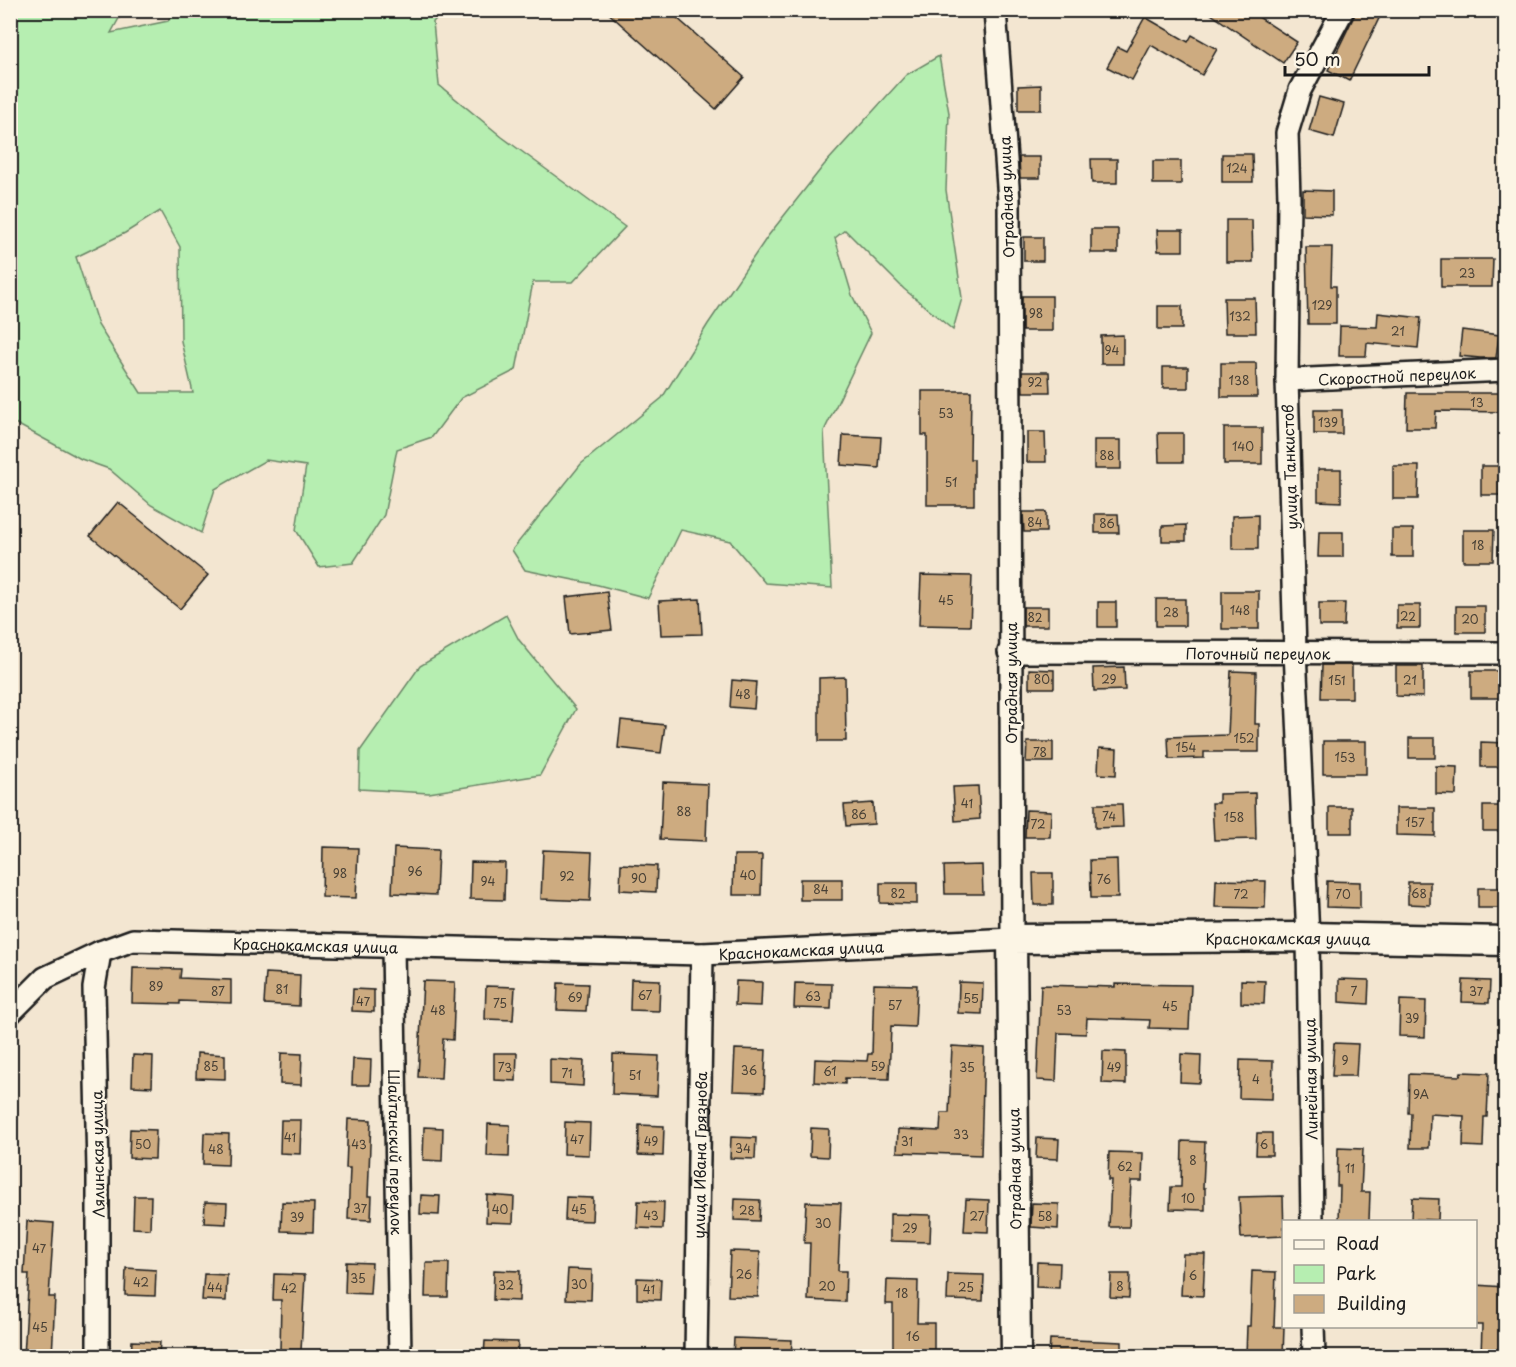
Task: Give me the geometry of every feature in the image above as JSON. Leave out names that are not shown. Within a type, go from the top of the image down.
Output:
[{"type":"street","name":"Отрадная улица","points":[[995,10],[1009,200],[1016,1356]]},
{"type":"street","name":"улица Танкистов","points":[[1308,937],[1295,651],[1287,380],[1289,198],[1287,133],[1300,90],[1343,10]]},
{"type":"street","name":"Скоростной переулок","points":[[1287,380],[1506,370]]},
{"type":"street","name":"Поточный переулок","points":[[1010,652],[1506,653]]},
{"type":"street","name":"Краснокамская улица","points":[[10,1013],[45,978],[100,952],[134,940],[702,954],[1012,939],[1308,937],[1506,941]]},
{"type":"street","name":"Линейная улица","points":[[1308,937],[1312,1220]]},
{"type":"street","name":"Шайтанский переулок","points":[[393,948],[400,1356]]},
{"type":"street","name":"Лялинская улица","points":[[98,1356],[98,1171],[94,988],[100,952]]},
{"type":"street","name":"улица Ивана Грязнова","points":[[696,1356],[702,954]]},
{"type":"street","points":[[1313,1328],[1314,1356]]},
{"type":"green space","points":[[10,11],[123,11],[111,33],[168,21],[174,11],[444,11],[433,22],[439,85],[502,137],[625,227],[573,282],[533,282],[516,370],[461,398],[432,437],[397,449],[384,515],[353,563],[319,567],[296,530],[306,466],[266,460],[215,489],[201,533],[151,505],[109,469],[81,459],[11,421]],"holes":[[[160,211],[180,247],[181,341],[193,393],[141,393],[98,325],[76,257],[125,233]]]},
{"type":"green space","points":[[939,56],[949,113],[946,190],[962,298],[953,330],[904,289],[845,230],[835,238],[852,295],[871,333],[824,431],[832,588],[765,583],[730,541],[681,530],[648,598],[525,570],[512,550],[581,464],[662,398],[708,324],[768,236],[824,165],[906,75]]},
{"type":"green space","points":[[506,615],[519,640],[576,709],[540,775],[429,793],[359,789],[360,751],[420,666]]},
{"type":"building","points":[[605,10],[668,10],[744,77],[716,109]]},
{"type":"building","points":[[1205,10],[1248,10],[1297,42],[1283,63]]},
{"type":"building","points":[[1357,10],[1383,10],[1349,81],[1328,70]]},
{"type":"building","points":[[1145,17],[1188,42],[1192,35],[1217,49],[1202,75],[1151,45],[1132,80],[1107,67],[1118,47],[1126,51]]},
{"type":"building","points":[[1041,85],[1041,110],[1018,110],[1018,86]]},
{"type":"building","points":[[1319,97],[1344,104],[1334,138],[1309,131]]},
{"type":"building","points":[[1222,154],[1252,154],[1253,182],[1222,182]]},
{"type":"building","points":[[1019,157],[1040,157],[1040,178],[1020,178]]},
{"type":"building","points":[[1091,159],[1117,159],[1117,183],[1092,183]]},
{"type":"building","points":[[1153,161],[1181,161],[1181,184],[1153,184]]},
{"type":"building","points":[[1303,190],[1332,191],[1332,215],[1303,214]]},
{"type":"building","points":[[1226,220],[1252,220],[1253,262],[1226,262]]},
{"type":"building","points":[[1091,229],[1118,229],[1118,253],[1091,253]]},
{"type":"building","points":[[1157,230],[1183,230],[1183,251],[1158,251]]},
{"type":"building","points":[[1024,237],[1043,237],[1043,261],[1024,261]]},
{"type":"building","points":[[1306,247],[1332,247],[1331,286],[1336,286],[1336,324],[1308,324]]},
{"type":"building","points":[[1441,259],[1493,259],[1492,287],[1441,287]]},
{"type":"building","points":[[1022,296],[1052,296],[1052,331],[1022,331]]},
{"type":"building","points":[[1224,298],[1255,298],[1256,333],[1225,333]]},
{"type":"building","points":[[1158,306],[1182,306],[1182,329],[1158,329]]},
{"type":"building","points":[[1378,313],[1421,318],[1418,348],[1367,343],[1366,356],[1339,356],[1340,326],[1377,327]]},
{"type":"building","points":[[1462,330],[1499,335],[1496,358],[1459,356]]},
{"type":"building","points":[[1123,335],[1123,364],[1101,364],[1101,336]]},
{"type":"building","points":[[1221,363],[1256,363],[1257,397],[1221,397]]},
{"type":"building","points":[[1163,367],[1188,367],[1188,388],[1163,388]]},
{"type":"building","points":[[1022,372],[1049,372],[1050,392],[1023,392]]},
{"type":"building","points":[[922,391],[971,391],[970,459],[974,459],[974,505],[927,505],[927,435],[922,435]]},
{"type":"building","points":[[1407,393],[1506,393],[1506,412],[1436,411],[1435,428],[1406,428]]},
{"type":"building","points":[[1314,410],[1342,410],[1342,434],[1314,434]]},
{"type":"building","points":[[1224,428],[1262,428],[1262,464],[1224,464]]},
{"type":"building","points":[[1027,432],[1045,432],[1046,462],[1027,462]]},
{"type":"building","points":[[1158,433],[1183,433],[1183,462],[1159,462]]},
{"type":"building","points":[[843,435],[881,437],[879,468],[841,465]]},
{"type":"building","points":[[1094,440],[1121,440],[1121,469],[1094,469]]},
{"type":"building","points":[[1393,466],[1419,466],[1418,499],[1393,499]]},
{"type":"building","points":[[1481,466],[1502,466],[1502,495],[1481,495]]},
{"type":"building","points":[[1318,469],[1341,469],[1341,502],[1318,501]]},
{"type":"building","points":[[118,502],[208,575],[180,609],[90,536]]},
{"type":"building","points":[[1023,512],[1046,512],[1046,532],[1024,532]]},
{"type":"building","points":[[1095,514],[1118,514],[1119,533],[1095,533]]},
{"type":"building","points":[[1258,515],[1258,549],[1232,549],[1232,516]]},
{"type":"building","points":[[1186,525],[1186,541],[1162,541],[1162,526]]},
{"type":"building","points":[[1392,529],[1413,529],[1413,557],[1392,557]]},
{"type":"building","points":[[1463,530],[1494,530],[1493,561],[1463,561]]},
{"type":"building","points":[[1319,532],[1343,532],[1343,557],[1318,557]]},
{"type":"building","points":[[921,575],[972,576],[970,626],[919,625]]},
{"type":"building","points":[[1222,591],[1259,591],[1259,629],[1222,629]]},
{"type":"building","points":[[607,592],[612,630],[570,634],[566,597]]},
{"type":"building","points":[[700,599],[702,634],[661,635],[659,601]]},
{"type":"building","points":[[1156,599],[1185,599],[1185,626],[1156,626]]},
{"type":"building","points":[[1098,602],[1116,602],[1116,627],[1098,627]]},
{"type":"building","points":[[1319,603],[1345,603],[1344,626],[1319,626]]},
{"type":"building","points":[[1397,605],[1420,605],[1420,628],[1397,628]]},
{"type":"building","points":[[1456,606],[1485,606],[1485,632],[1456,632]]},
{"type":"building","points":[[1023,607],[1048,607],[1048,626],[1023,626]]},
{"type":"building","points":[[1322,665],[1352,665],[1352,698],[1321,698]]},
{"type":"building","points":[[1396,666],[1423,666],[1423,697],[1396,696]]},
{"type":"building","points":[[1124,667],[1125,690],[1094,691],[1093,668]]},
{"type":"building","points":[[1029,669],[1054,670],[1054,688],[1029,688]]},
{"type":"building","points":[[1231,671],[1256,672],[1255,724],[1259,724],[1259,752],[1204,752],[1204,758],[1169,759],[1168,737],[1228,735]]},
{"type":"building","points":[[1471,671],[1502,671],[1502,698],[1471,698]]},
{"type":"building","points":[[845,677],[846,741],[819,741],[819,678]]},
{"type":"building","points":[[732,680],[756,682],[754,709],[730,707]]},
{"type":"building","points":[[621,720],[665,725],[661,753],[618,748]]},
{"type":"building","points":[[1409,738],[1435,738],[1435,758],[1409,758]]},
{"type":"building","points":[[1323,741],[1366,741],[1366,774],[1323,774]]},
{"type":"building","points":[[1027,742],[1053,742],[1053,762],[1026,762]]},
{"type":"building","points":[[1481,742],[1506,743],[1506,767],[1481,767]]},
{"type":"building","points":[[1099,748],[1117,749],[1116,775],[1098,774]]},
{"type":"building","points":[[1436,766],[1457,767],[1456,795],[1436,794]]},
{"type":"building","points":[[663,782],[708,784],[706,841],[660,839]]},
{"type":"building","points":[[978,786],[980,819],[955,821],[953,787]]},
{"type":"building","points":[[1255,793],[1256,839],[1214,840],[1212,803],[1219,803],[1219,794]]},
{"type":"building","points":[[873,803],[874,824],[846,826],[844,805]]},
{"type":"building","points":[[1095,804],[1122,804],[1123,827],[1095,828]]},
{"type":"building","points":[[1483,806],[1506,806],[1506,831],[1483,831]]},
{"type":"building","points":[[1329,807],[1352,807],[1352,833],[1329,833]]},
{"type":"building","points":[[1396,808],[1435,808],[1435,836],[1396,835]]},
{"type":"building","points":[[1026,810],[1051,811],[1050,837],[1025,837]]},
{"type":"building","points":[[323,847],[358,848],[356,898],[322,897]]},
{"type":"building","points":[[394,848],[438,850],[436,895],[392,893]]},
{"type":"building","points":[[543,850],[592,852],[590,901],[541,899]]},
{"type":"building","points":[[734,855],[762,855],[761,895],[733,895]]},
{"type":"building","points":[[1117,859],[1118,898],[1091,898],[1090,860]]},
{"type":"building","points":[[471,862],[505,863],[504,900],[470,899]]},
{"type":"building","points":[[621,864],[657,866],[656,892],[620,890]]},
{"type":"building","points":[[982,865],[983,894],[945,894],[944,866]]},
{"type":"building","points":[[1033,873],[1053,873],[1053,905],[1034,905]]},
{"type":"building","points":[[800,879],[842,879],[842,900],[800,900]]},
{"type":"building","points":[[1216,880],[1266,881],[1265,908],[1215,907]]},
{"type":"building","points":[[1327,881],[1360,882],[1360,908],[1326,907]]},
{"type":"building","points":[[1408,882],[1430,882],[1430,905],[1408,904]]},
{"type":"building","points":[[880,883],[917,883],[917,904],[880,903]]},
{"type":"building","points":[[1478,888],[1505,888],[1505,908],[1478,908]]},
{"type":"building","points":[[133,968],[181,969],[180,978],[231,980],[231,1003],[180,1001],[180,1004],[132,1003]]},
{"type":"building","points":[[266,973],[300,975],[299,1006],[264,1004]]},
{"type":"building","points":[[631,979],[660,980],[659,1011],[630,1010]]},
{"type":"building","points":[[1339,979],[1369,980],[1368,1004],[1339,1002]]},
{"type":"building","points":[[1241,980],[1265,981],[1264,1004],[1241,1003]]},
{"type":"building","points":[[1463,980],[1490,981],[1489,1003],[1462,1002]]},
{"type":"building","points":[[423,981],[455,982],[453,1040],[443,1039],[441,1078],[418,1077]]},
{"type":"building","points":[[736,981],[762,982],[761,1006],[735,1005]]},
{"type":"building","points":[[959,982],[983,983],[982,1014],[958,1013]]},
{"type":"building","points":[[558,983],[588,984],[586,1011],[557,1010]]},
{"type":"building","points":[[795,983],[832,984],[831,1009],[794,1008]]},
{"type":"building","points":[[874,984],[917,985],[915,1027],[891,1026],[889,1079],[845,1078],[845,1084],[814,1082],[815,1059],[867,1061],[868,1054],[872,1054]]},
{"type":"building","points":[[1115,984],[1191,985],[1189,1029],[1149,1028],[1150,1020],[1087,1018],[1086,1034],[1058,1033],[1056,1081],[1037,1080],[1041,985],[1115,987]]},
{"type":"building","points":[[486,986],[515,987],[513,1020],[485,1019]]},
{"type":"building","points":[[353,989],[374,990],[374,1012],[352,1011]]},
{"type":"building","points":[[1400,1000],[1426,1001],[1425,1037],[1399,1036]]},
{"type":"building","points":[[1334,1043],[1358,1044],[1356,1076],[1332,1076]]},
{"type":"building","points":[[952,1046],[984,1048],[981,1155],[897,1152],[898,1129],[940,1131],[941,1113],[949,1113]]},
{"type":"building","points":[[735,1049],[766,1050],[764,1092],[733,1091]]},
{"type":"building","points":[[1103,1051],[1126,1052],[1126,1084],[1102,1083]]},
{"type":"building","points":[[197,1053],[225,1055],[225,1079],[196,1078]]},
{"type":"building","points":[[281,1053],[302,1054],[301,1085],[280,1084]]},
{"type":"building","points":[[494,1053],[517,1053],[516,1081],[494,1080]]},
{"type":"building","points":[[613,1054],[659,1056],[657,1096],[612,1094]]},
{"type":"building","points":[[1181,1054],[1201,1055],[1200,1083],[1180,1082]]},
{"type":"building","points":[[133,1055],[153,1056],[152,1087],[132,1086]]},
{"type":"building","points":[[353,1059],[371,1060],[370,1085],[352,1085]]},
{"type":"building","points":[[550,1059],[584,1061],[583,1086],[550,1084]]},
{"type":"building","points":[[1240,1060],[1273,1061],[1272,1099],[1239,1098]]},
{"type":"building","points":[[1461,1072],[1489,1073],[1483,1147],[1463,1146],[1464,1116],[1430,1114],[1429,1148],[1410,1148],[1409,1074],[1460,1076]]},
{"type":"building","points":[[348,1119],[371,1120],[368,1196],[372,1196],[371,1220],[348,1219],[350,1168],[346,1168]]},
{"type":"building","points":[[281,1120],[301,1120],[300,1154],[280,1153]]},
{"type":"building","points":[[565,1122],[590,1123],[589,1155],[564,1154]]},
{"type":"building","points":[[488,1124],[510,1125],[509,1157],[487,1156]]},
{"type":"building","points":[[639,1125],[664,1126],[663,1156],[638,1155]]},
{"type":"building","points":[[424,1127],[443,1128],[442,1161],[423,1160]]},
{"type":"building","points":[[811,1128],[829,1129],[828,1157],[810,1156]]},
{"type":"building","points":[[130,1129],[156,1130],[155,1159],[129,1158]]},
{"type":"building","points":[[204,1133],[229,1134],[228,1165],[203,1164]]},
{"type":"building","points":[[1257,1133],[1272,1133],[1272,1155],[1256,1155]]},
{"type":"building","points":[[731,1137],[756,1138],[755,1159],[730,1158]]},
{"type":"building","points":[[1037,1138],[1059,1139],[1058,1159],[1036,1158]]},
{"type":"building","points":[[1182,1141],[1205,1142],[1203,1188],[1205,1188],[1205,1210],[1170,1209],[1171,1187],[1181,1187]]},
{"type":"building","points":[[1338,1148],[1363,1149],[1361,1192],[1370,1192],[1369,1220],[1339,1220],[1340,1186],[1337,1186]]},
{"type":"building","points":[[1109,1152],[1143,1153],[1142,1181],[1131,1181],[1129,1227],[1109,1227],[1111,1180],[1108,1180]]},
{"type":"building","points":[[421,1195],[440,1196],[439,1215],[420,1214]]},
{"type":"building","points":[[487,1195],[514,1197],[513,1223],[486,1222]]},
{"type":"building","points":[[134,1196],[151,1196],[150,1229],[133,1228]]},
{"type":"building","points":[[1283,1196],[1282,1236],[1241,1238],[1239,1197]]},
{"type":"building","points":[[566,1197],[593,1198],[592,1221],[565,1220]]},
{"type":"building","points":[[1412,1198],[1439,1199],[1438,1220],[1411,1219]]},
{"type":"building","points":[[735,1199],[760,1200],[759,1221],[734,1220]]},
{"type":"building","points":[[966,1199],[989,1200],[988,1232],[964,1231]]},
{"type":"building","points":[[638,1201],[664,1202],[663,1229],[637,1228]]},
{"type":"building","points":[[205,1202],[227,1203],[226,1224],[204,1223]]},
{"type":"building","points":[[282,1202],[314,1203],[313,1232],[281,1231]]},
{"type":"building","points":[[806,1202],[841,1203],[838,1271],[846,1271],[845,1302],[808,1300],[810,1243],[804,1243]]},
{"type":"building","points":[[1032,1203],[1059,1204],[1058,1229],[1031,1227]]},
{"type":"building","points":[[890,1214],[931,1215],[930,1242],[890,1241]]},
{"type":"building","points":[[27,1221],[54,1223],[49,1297],[55,1297],[52,1356],[24,1356],[29,1274],[24,1274]]},
{"type":"building","points":[[730,1251],[760,1252],[758,1297],[728,1296]]},
{"type":"building","points":[[1183,1254],[1205,1254],[1203,1296],[1181,1295]]},
{"type":"building","points":[[346,1262],[372,1263],[370,1294],[345,1293]]},
{"type":"building","points":[[1037,1262],[1060,1263],[1059,1288],[1036,1287]]},
{"type":"building","points":[[426,1263],[449,1263],[448,1297],[425,1297]]},
{"type":"building","points":[[126,1268],[156,1270],[155,1296],[125,1295]]},
{"type":"building","points":[[568,1269],[592,1270],[591,1300],[566,1299]]},
{"type":"building","points":[[494,1270],[520,1271],[519,1301],[493,1300]]},
{"type":"building","points":[[1252,1271],[1276,1272],[1274,1327],[1284,1328],[1283,1356],[1246,1356],[1247,1326],[1250,1326]]},
{"type":"building","points":[[204,1274],[227,1275],[226,1301],[202,1300]]},
{"type":"building","points":[[274,1274],[305,1275],[301,1351],[280,1350],[281,1300],[273,1300]]},
{"type":"building","points":[[948,1274],[984,1275],[983,1301],[947,1300]]},
{"type":"building","points":[[1111,1274],[1130,1274],[1129,1298],[1110,1297]]},
{"type":"building","points":[[637,1278],[661,1279],[660,1300],[637,1299]]},
{"type":"building","points":[[887,1280],[918,1281],[917,1323],[934,1323],[934,1350],[893,1349],[893,1304],[886,1304]]},
{"type":"building","points":[[1477,1285],[1504,1287],[1501,1356],[1481,1356],[1482,1325],[1477,1325]]},
{"type":"building","points":[[734,1338],[792,1340],[791,1356],[733,1356]]},
{"type":"building","points":[[1050,1339],[1122,1342],[1122,1356],[1049,1356]]},
{"type":"building","points":[[132,1341],[160,1342],[159,1356],[131,1356]]},
{"type":"building","points":[[485,1341],[518,1342],[517,1356],[484,1356]]}]
